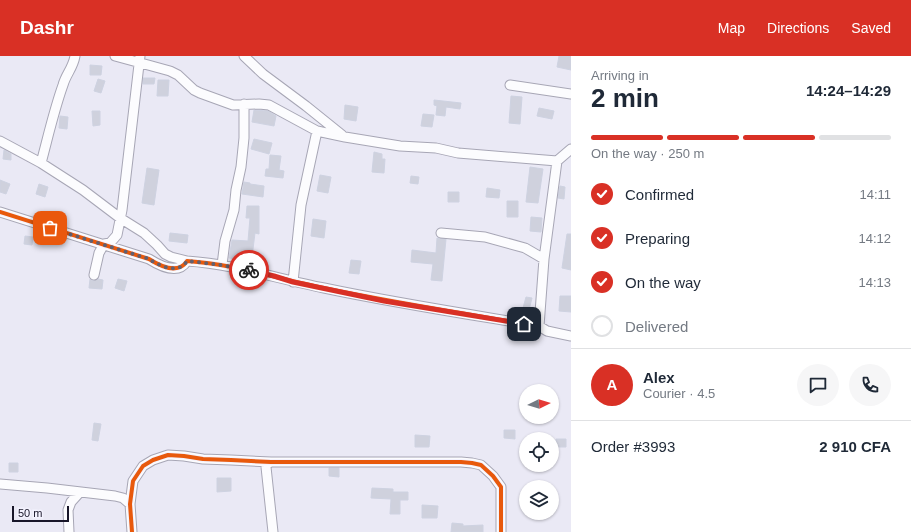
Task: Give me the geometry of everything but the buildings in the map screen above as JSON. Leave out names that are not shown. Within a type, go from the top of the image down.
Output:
[{"type":"street","points":[[41,164],[59,95],[74,64],[75,56]]},
{"type":"street","points":[[115,56],[139,59],[170,71],[178,75],[194,90],[232,105],[269,105],[317,131],[400,146],[436,148],[458,153],[557,161]]},
{"type":"street","points":[[244,56],[263,74],[345,137]]},
{"type":"street","points":[[104,244],[110,243],[117,235],[139,59]]},
{"type":"street","points":[[510,85],[571,94]]},
{"type":"street","points":[[222,265],[225,241],[234,210],[242,160],[244,138],[244,104]]},
{"type":"street","points":[[293,282],[301,205],[317,131]]},
{"type":"street","points":[[0,141],[83,190],[144,234],[157,245],[164,254],[171,257],[187,261],[222,265],[384,301],[539,326],[547,331],[571,336]]},
{"type":"street","points":[[539,326],[544,259],[557,161],[571,149]]},
{"type":"street","points":[[0,212],[149,259],[159,265],[175,269],[181,268],[187,261]]},
{"type":"street","points":[[441,233],[486,237],[525,248],[544,259]]},
{"type":"street","points":[[94,275],[99,253],[104,244]]},
{"type":"street","points":[[132,532],[130,504],[134,481],[143,466],[168,455],[184,456],[203,460],[271,462],[461,462],[481,465],[493,476],[501,487],[501,532]]},
{"type":"street","points":[[271,462],[267,464],[266,467],[273,532]]},
{"type":"street","points":[[0,484],[115,496],[123,498],[130,504]]},
{"type":"street","points":[[69,532],[68,510],[71,502],[80,492]]},
{"type":"cycle path","points":[[0,212],[149,259],[169,268],[179,268],[187,261],[222,265],[377,299],[539,326]]},
{"type":"cycle path","points":[[132,532],[130,504],[133,481],[143,466],[153,460],[168,455],[203,459],[271,462],[461,462],[481,465],[493,476],[501,487],[501,532]]},
{"type":"way so far","points":[[50,228],[149,259],[159,265],[175,269],[181,268],[187,261],[206,262],[249,270]]},
{"type":"route","points":[[249,270],[293,282],[384,301],[524,324]]}]
